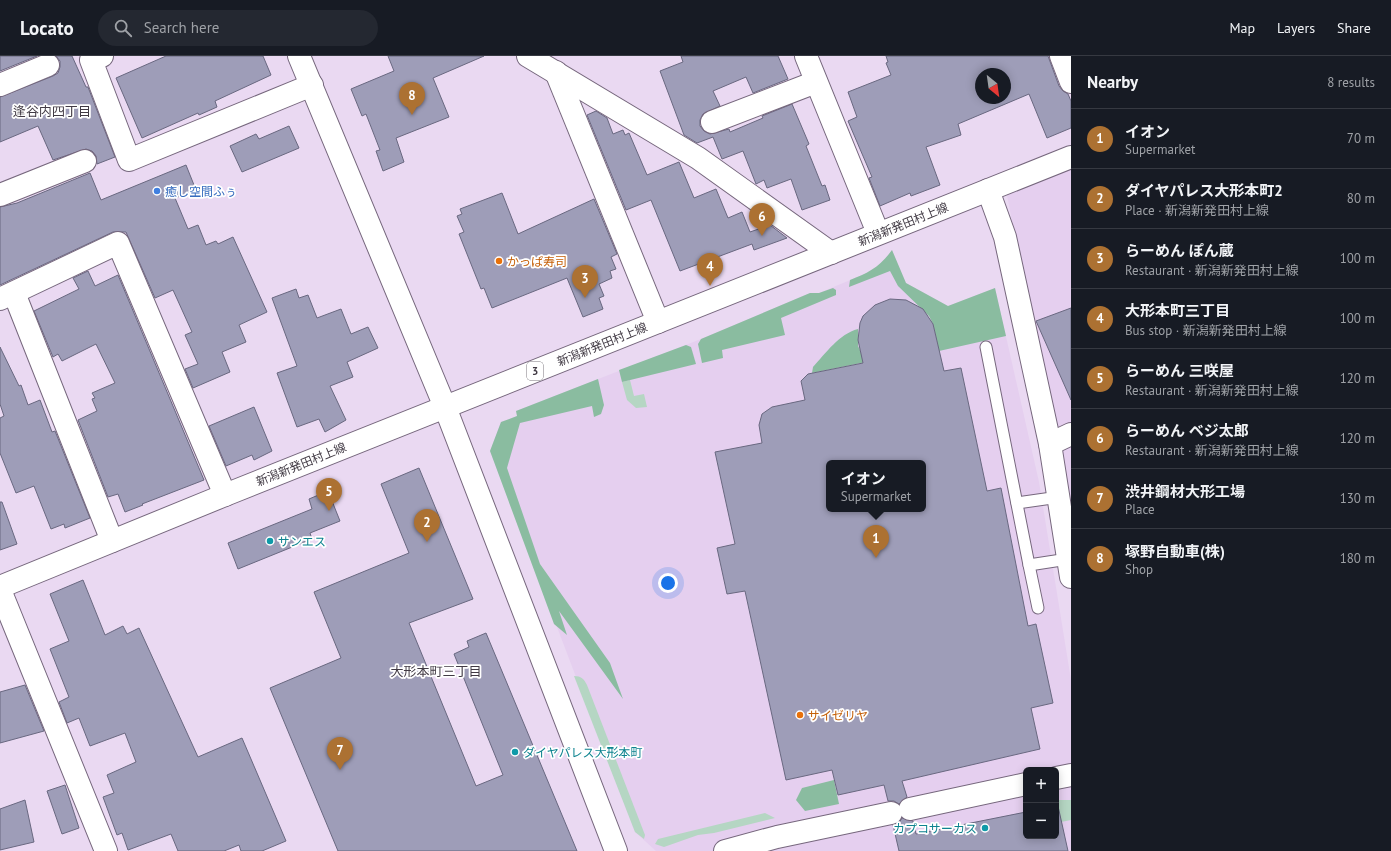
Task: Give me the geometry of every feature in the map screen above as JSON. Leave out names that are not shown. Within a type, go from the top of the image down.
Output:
[{"type":"street","points":[[102,56],[91,60],[129,160],[312,86]]},
{"type":"street","points":[[299,56],[445,407],[616,851]]},
{"type":"street","points":[[528,56],[698,158],[831,253]]},
{"type":"street","points":[[806,56],[878,233]]},
{"type":"street","points":[[1061,56],[1071,82]]},
{"type":"street","points":[[0,85],[48,65]]},
{"type":"street","points":[[556,72],[658,322]]},
{"type":"street","points":[[712,122],[816,82]]},
{"type":"street","name":"新潟新発田村上線","points":[[0,586],[878,233],[1071,157]]},
{"type":"street","points":[[0,195],[85,161]]},
{"type":"street","points":[[988,190],[1005,237],[1050,444],[1070,568]]},
{"type":"street","points":[[112,541],[7,296],[118,243],[224,495]]},
{"type":"street","points":[[1050,444],[1071,434]]},
{"type":"street","points":[[0,590],[106,851]]},
{"type":"street","points":[[1059,777],[1071,774]]},
{"type":"street","points":[[725,851],[777,837],[1023,785]]},
{"type":"lane","points":[[986,347],[1038,608]]},
{"type":"lane","points":[[1017,503],[1059,497]]},
{"type":"lane","points":[[1030,565],[1070,568]]},
{"type":"shaded area","points":[[1071,168],[1071,530],[1007,195]]},
{"type":"shaded area","points":[[892,250],[906,283],[948,306],[995,288],[1039,482],[1071,680],[1071,851],[656,851],[635,832],[490,451],[501,422],[517,416],[516,411],[701,339],[810,293],[819,293],[872,271],[879,266]]},
{"type":"green space","points":[[892,250],[906,283],[948,306],[995,288],[1006,336],[939,351],[933,324],[929,316],[898,286],[890,271],[849,287],[850,280],[873,269],[883,261]]},
{"type":"green space","points":[[833,288],[836,290],[836,295],[781,318],[785,335],[722,350],[723,358],[702,363],[698,344],[701,339],[810,293],[819,293]]},
{"type":"green space","points":[[858,329],[858,346],[866,362],[812,373],[813,367],[833,345],[851,331]]},
{"type":"green space","points":[[686,345],[691,347],[696,364],[622,382],[619,370]]},
{"type":"green space","points":[[598,379],[604,405],[601,414],[594,417],[592,406],[520,423],[507,468],[540,564],[610,663],[623,699],[559,611],[567,635],[554,624],[490,451],[501,422],[517,416],[516,411]]},
{"type":"green space","points":[[630,380],[634,396],[644,394],[647,407],[636,408],[627,400],[622,382]]},
{"type":"green space","points":[[574,676],[582,678],[587,685],[645,835],[644,839],[635,832]]},
{"type":"green space","points":[[834,780],[839,804],[805,811],[796,800],[802,788]]},
{"type":"green space","points":[[1059,800],[1071,800],[1071,820],[1061,822]]},
{"type":"green space","points":[[765,813],[775,818],[714,833],[698,835],[664,847],[655,844],[658,839]]},
{"type":"building","points":[[0,56],[37,56],[0,71]]},
{"type":"building","points":[[56,56],[72,56],[86,87],[88,87],[115,157],[97,164],[96,156],[92,151],[86,149],[53,160],[38,126],[0,142],[0,97],[58,73],[60,61]]},
{"type":"building","points":[[166,56],[263,56],[271,75],[215,101],[217,107],[199,115],[198,113],[142,138],[116,78]]},
{"type":"building","points":[[388,56],[484,56],[433,78],[449,117],[396,138],[404,162],[383,171],[376,151],[380,150],[366,114],[362,116],[351,89],[394,71]]},
{"type":"building","points":[[681,56],[778,56],[788,79],[753,93],[746,77],[713,91],[720,106],[703,114],[700,120],[700,126],[704,131],[710,134],[729,129],[730,132],[763,118],[762,116],[792,104],[809,144],[806,146],[822,186],[825,185],[830,200],[802,210],[791,179],[767,188],[764,180],[756,184],[743,151],[722,159],[713,137],[697,143],[684,135],[660,71],[683,62]]},
{"type":"building","points":[[886,56],[1048,56],[1059,86],[1068,94],[1071,101],[1071,128],[1047,138],[1029,94],[1011,102],[1011,68],[975,68],[975,104],[1005,104],[958,124],[961,135],[926,147],[940,185],[911,196],[910,193],[880,206],[869,178],[872,177],[848,121],[857,117],[848,92],[891,75],[886,63],[888,62]]},
{"type":"building","points":[[596,111],[607,118],[613,134],[623,130],[625,135],[629,133],[647,175],[679,162],[694,198],[716,189],[728,218],[742,212],[750,232],[770,225],[787,238],[754,250],[752,244],[680,271],[651,200],[626,210],[587,115]]},
{"type":"building","points":[[289,126],[299,148],[242,172],[230,146],[256,134],[259,139]]},
{"type":"building","points":[[186,165],[196,190],[175,198],[188,229],[198,225],[206,245],[216,241],[218,244],[233,237],[267,312],[239,325],[246,342],[222,352],[230,372],[193,388],[185,369],[198,364],[185,335],[192,332],[173,290],[155,298],[126,232],[113,232],[0,285],[0,207],[17,203],[90,173],[101,200]]},
{"type":"building","points":[[502,193],[518,234],[594,199],[617,254],[611,257],[616,269],[610,271],[612,278],[599,284],[604,296],[599,298],[603,309],[583,317],[567,278],[492,308],[484,288],[481,289],[459,234],[464,232],[457,216],[462,214],[460,209]]},
{"type":"building","points":[[88,271],[95,286],[118,275],[204,480],[125,512],[118,494],[108,497],[78,420],[97,411],[92,399],[95,398],[92,393],[115,383],[96,344],[62,361],[58,354],[53,357],[34,311],[79,289],[73,278]]},
{"type":"building","points":[[296,289],[299,298],[308,295],[317,318],[341,309],[351,334],[368,327],[378,348],[347,362],[353,377],[330,386],[346,420],[325,432],[319,419],[297,427],[277,373],[297,366],[272,298]]},
{"type":"building","points":[[890,299],[906,300],[923,309],[933,324],[944,371],[961,368],[987,491],[1001,488],[1028,626],[1036,624],[1053,703],[1031,708],[1040,749],[902,781],[907,797],[899,804],[894,801],[888,801],[884,785],[838,795],[832,770],[786,780],[745,591],[727,594],[717,548],[735,544],[715,452],[762,443],[759,425],[762,414],[772,407],[805,400],[801,381],[808,374],[863,363],[858,340],[860,323],[863,316],[875,305]]},
{"type":"building","points":[[1071,308],[1071,400],[1036,321]]},
{"type":"building","points":[[0,347],[19,386],[21,385],[28,405],[40,400],[52,432],[55,431],[90,518],[65,528],[64,524],[51,529],[34,486],[16,493],[0,453],[0,418],[4,416],[0,404]]},
{"type":"building","points":[[254,407],[272,451],[254,460],[252,455],[226,466],[209,426]]},
{"type":"building","points":[[419,468],[473,599],[409,623],[476,786],[503,775],[454,654],[469,647],[467,641],[486,633],[577,851],[338,851],[270,688],[341,658],[314,592],[409,553],[381,484]]},
{"type":"building","name":"サンエス","points":[[328,491],[340,521],[310,533],[312,539],[238,569],[228,543],[312,509],[309,499]]},
{"type":"building","points":[[0,502],[2,502],[17,544],[0,550]]},
{"type":"building","points":[[83,580],[105,635],[123,626],[127,634],[139,628],[198,757],[242,738],[286,841],[262,851],[241,851],[239,845],[224,851],[178,851],[171,834],[128,850],[122,833],[117,835],[103,797],[114,793],[107,775],[136,762],[125,733],[90,746],[79,718],[67,723],[59,702],[69,697],[50,649],[69,641],[50,594]]},
{"type":"building","points":[[25,685],[44,731],[0,743],[0,692]]},
{"type":"building","points":[[65,785],[79,828],[62,834],[47,791]]},
{"type":"building","points":[[25,800],[34,842],[0,850],[0,809]]},
{"type":"building","name":"カプコサーカス","points":[[1059,810],[1068,851],[899,851],[893,825],[899,823],[902,818],[913,821],[916,834],[1023,813],[1023,839],[1059,839]]},
{"type":"place","name":"塚野自動車(株)","points":[[412,115]]},
{"type":"place","name":"癒し空間ふぅ","points":[[157,191]]},
{"type":"place","name":"らーめん ベジ太郎","points":[[762,236]]},
{"type":"place","name":"かっぱ寿司","points":[[499,261]]},
{"type":"place","name":"大形本町三丁目","points":[[710,286]]},
{"type":"place","name":"らーめん ぽん蔵","points":[[585,298]]},
{"type":"place","name":"らーめん 三咲屋","points":[[329,511]]},
{"type":"place","name":"サンエス","points":[[270,541]]},
{"type":"place","name":"ダイヤパレス大形本町2","points":[[427,542]]},
{"type":"place","name":"イオン","points":[[876,558]]},
{"type":"place","name":"サイゼリヤ","points":[[800,715]]},
{"type":"place","name":"ダイヤパレス大形本町","points":[[515,752]]},
{"type":"place","name":"渋井鋼材大形工場","points":[[340,770]]},
{"type":"place","name":"カプコサーカス","points":[[985,828]]},
{"type":"district","name":"逢谷内四丁目","points":[[52,111]]},
{"type":"district","name":"大形本町三丁目","points":[[436,671]]}]
